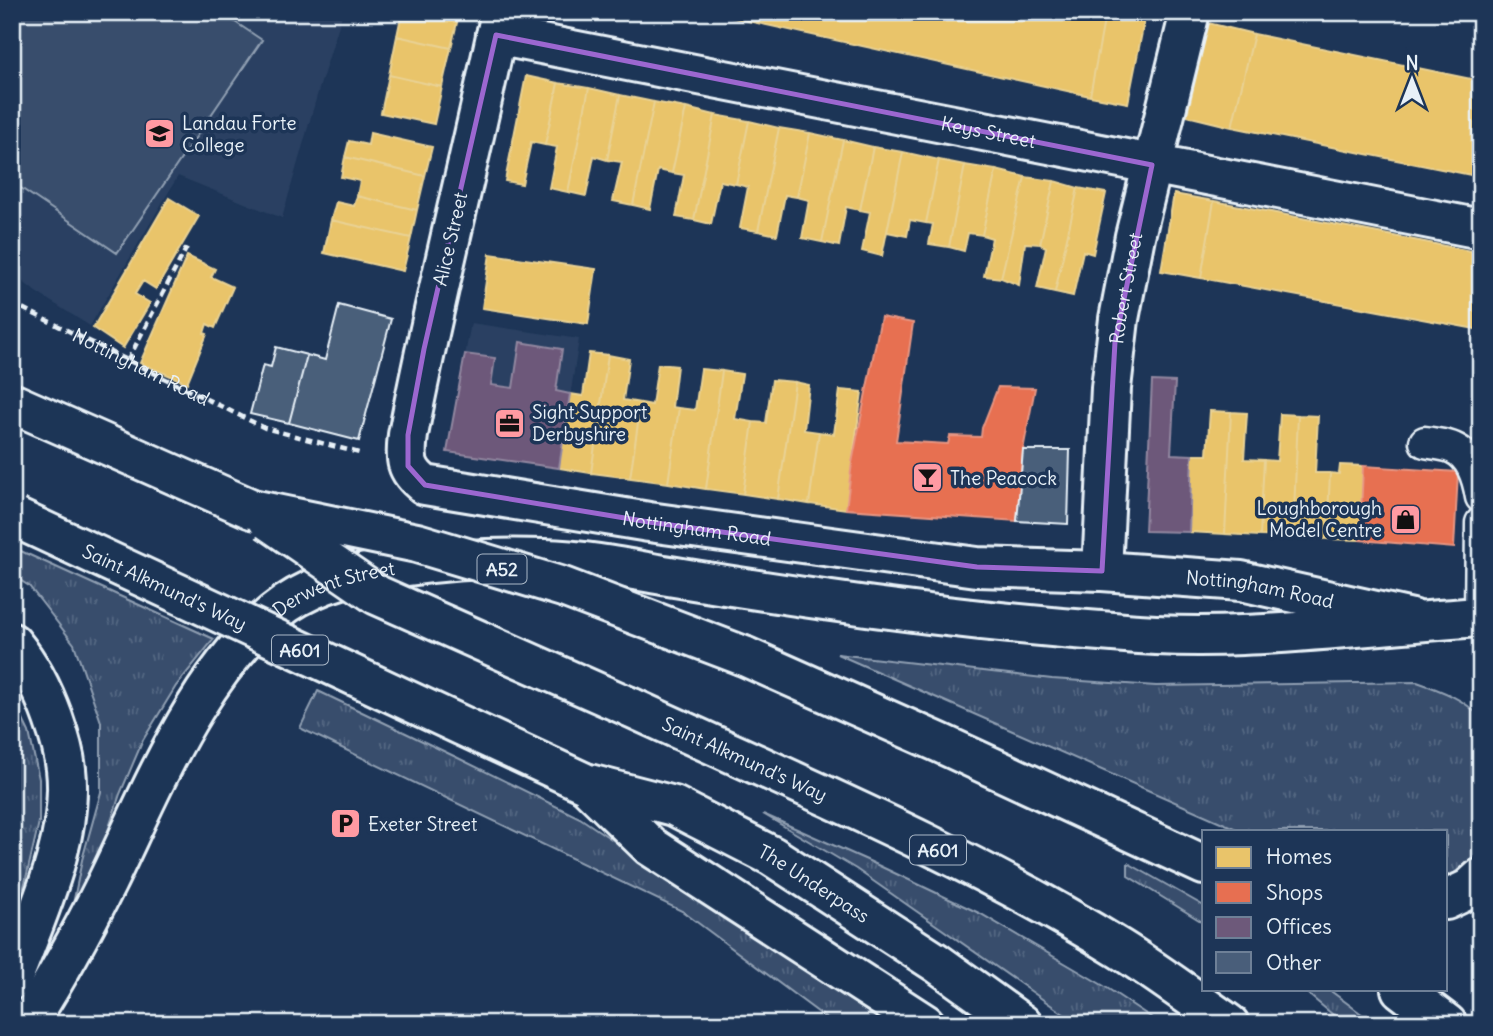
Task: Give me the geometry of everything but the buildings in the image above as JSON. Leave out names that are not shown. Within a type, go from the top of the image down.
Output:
[{"type":"street","name":"Robert Street","points":[[1102,571],[1115,342],[1135,236],[1190,12]]},
{"type":"street","name":"Keys Street","points":[[498,24],[1153,165],[1481,229]]},
{"type":"street","name":"Alice Street","points":[[408,466],[406,447],[424,349],[498,24]]},
{"type":"street","name":"Saint Alkmund's Way","points":[[12,403],[252,509],[417,543],[563,587],[744,656],[1202,864]]},
{"type":"street","name":"Nottingham Road","points":[[408,466],[425,485],[649,522],[977,567],[1102,571],[1241,582],[1421,621]]},
{"type":"street","name":"Saint Alkmund's Way","points":[[252,509],[377,595],[630,707],[922,842],[1021,892],[1121,949],[1229,1024]]},
{"type":"street","name":"Saint Alkmund's Way","points":[[14,518],[585,783],[650,846],[925,1024]]},
{"type":"street","name":"Derwent Street","points":[[27,1024],[59,973],[190,716],[233,655],[254,631],[286,604],[316,588],[369,572],[427,563],[484,559],[548,559],[748,589]]},
{"type":"street","name":"Nottingham Road","points":[[748,589],[894,610],[1170,636],[1241,636],[1480,617]]},
{"type":"street","points":[[12,643],[36,677],[51,712],[61,740],[67,794],[65,824],[59,851],[12,980]]},
{"type":"street","name":"The Underpass","points":[[585,783],[674,806],[772,856],[937,963],[1022,1024]]},
{"type":"street","points":[[1448,899],[1469,889],[1481,878]]},
{"type":"street","points":[[1402,990],[1447,1024]]},
{"type":"lane","points":[[1425,442],[1452,447],[1463,454],[1472,465],[1481,497]]},
{"type":"lane","points":[[1480,617],[1481,523]]},
{"type":"path","points":[[128,360],[187,247]]},
{"type":"path","name":"Nottingham Road","points":[[12,303],[265,428],[408,466]]},
{"type":"highlighted area","points":[[496,35],[1152,165],[1115,342],[1102,571],[977,567],[649,522],[425,485],[408,466],[408,435],[424,349]]},
{"type":"shaded area","name":"Landau Forte College","points":[[12,12],[343,12],[282,218],[178,176],[90,326],[36,292],[12,273]]},
{"type":"shaded area","name":"Sight Support Derbyshire","points":[[471,323],[579,339],[559,468],[447,452]]},
{"type":"green space","points":[[12,12],[220,12],[262,40],[117,253],[12,182]]},
{"type":"green space","points":[[12,547],[214,639],[176,686],[143,740],[120,794],[96,867],[71,914],[82,860],[101,792],[101,722],[74,644],[29,586],[12,575]]},
{"type":"green space","points":[[837,654],[1052,679],[1156,686],[1417,682],[1460,700],[1481,718],[1481,852],[1454,873],[1448,874],[1448,830],[1239,830]]},
{"type":"green space","points":[[318,691],[580,818],[886,1024],[834,1024],[682,911],[300,728]]},
{"type":"green space","points":[[12,697],[29,732],[39,779],[39,822],[21,900],[12,917]]},
{"type":"green space","points":[[763,814],[981,914],[1104,986],[1161,1024],[1078,1024],[856,869]]},
{"type":"green space","points":[[1128,863],[1202,905],[1202,922],[1128,876]]},
{"type":"green space","points":[[1303,990],[1329,990],[1375,1024],[1344,1024]]},
{"type":"place","name":"Landau Forte College","points":[[159,134]]},
{"type":"place","name":"Sight Support Derbyshire","points":[[509,423]]},
{"type":"place","name":"The Peacock","points":[[927,478]]},
{"type":"place","name":"Loughborough Model Centre","points":[[1405,519]]},
{"type":"place","name":"Exeter Street","points":[[345,824]]}]
